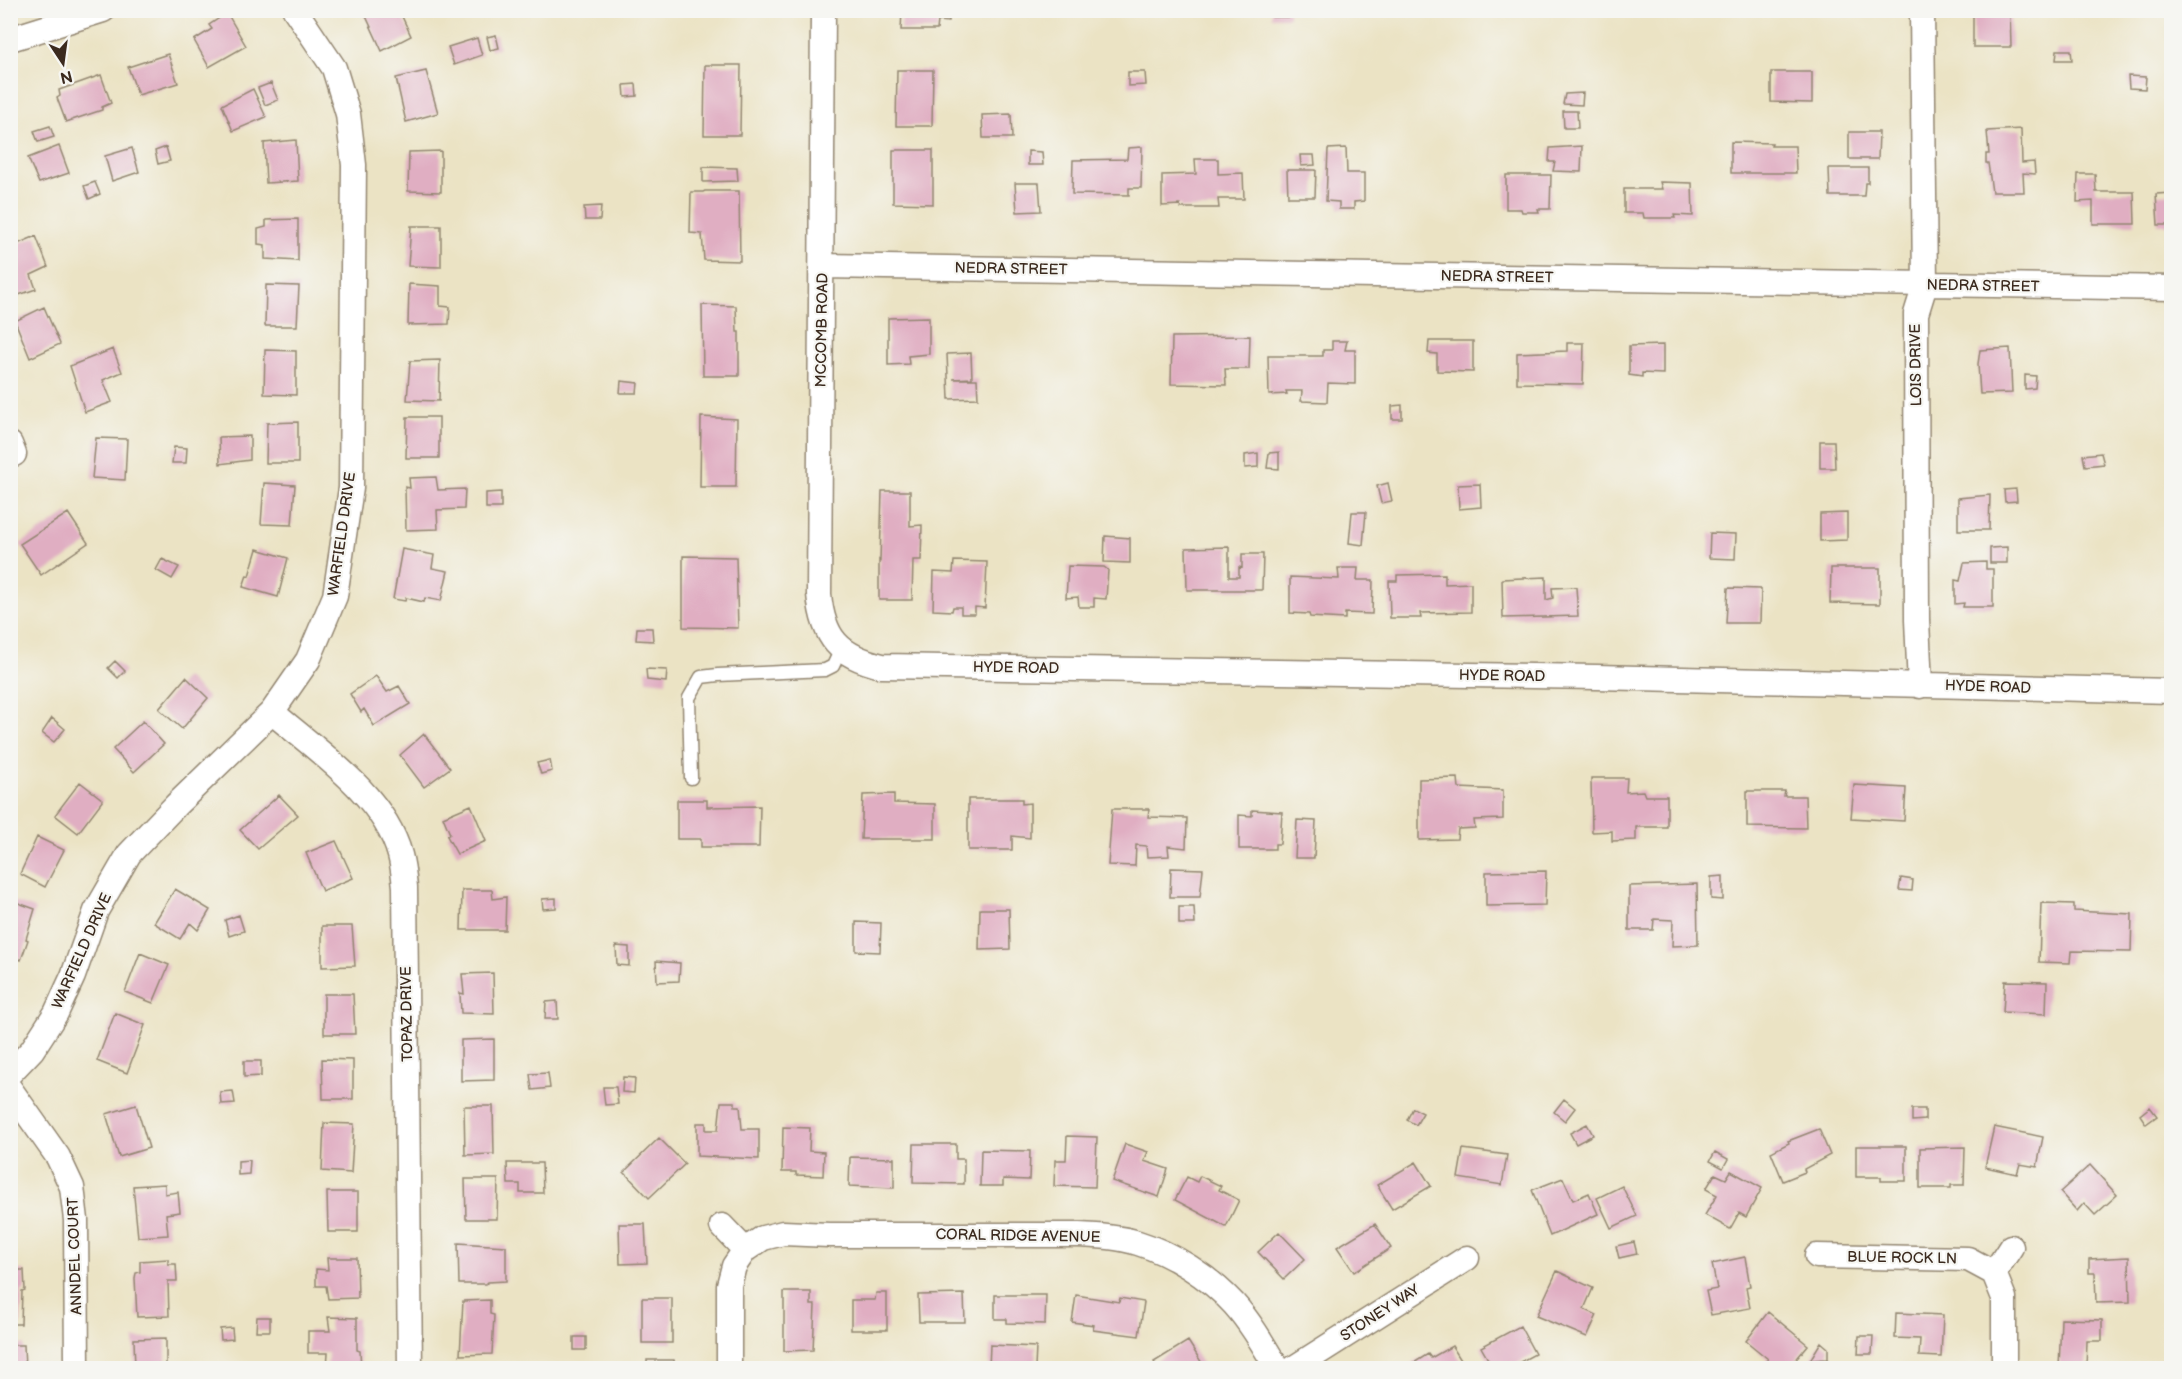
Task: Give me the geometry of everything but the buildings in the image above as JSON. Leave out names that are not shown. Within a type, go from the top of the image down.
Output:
[{"type":"street","points":[[12,32],[103,10]]},
{"type":"street","name":"WARFIELD DRIVE","points":[[10,1073],[32,1050],[56,1013],[73,976],[96,911],[129,854],[272,712],[308,660],[335,596],[351,488],[354,165],[349,124],[334,68],[295,10]]},
{"type":"street","name":"MCCOMB ROAD","points":[[824,10],[819,594],[824,622],[839,648]]},
{"type":"street","name":"LOIS DRIVE","points":[[1920,686],[1917,620],[1916,314],[1925,285],[1922,10]]},
{"type":"street","name":"NEDRA STREET","points":[[823,266],[2172,288]]},
{"type":"street","name":"HYDE ROAD","points":[[839,648],[860,660],[882,666],[1597,677],[2172,691]]},
{"type":"street","name":"TOPAZ DRIVE","points":[[272,712],[369,797],[388,827],[400,854],[405,887],[410,1368]]},
{"type":"street","name":"ANNDEL COURT","points":[[10,1089],[58,1157],[72,1187],[76,1220],[77,1368]]},
{"type":"street","points":[[722,1226],[745,1250],[734,1266],[729,1285],[729,1368]]},
{"type":"street","name":"CORAL RIDGE AVENUE","points":[[745,1250],[763,1238],[783,1233],[1078,1235],[1109,1237],[1137,1243],[1174,1259],[1206,1277],[1234,1304],[1277,1368]]},
{"type":"street","points":[[2004,1368],[2004,1298],[1994,1273],[2011,1247]]},
{"type":"street","name":"BLUE ROCK LN","points":[[1817,1256],[1968,1259],[1994,1273]]},
{"type":"street","name":"STONEY WAY","points":[[1293,1368],[1467,1258]]},
{"type":"lane","points":[[691,778],[689,698],[701,677],[825,670],[833,666],[839,648]]}]
